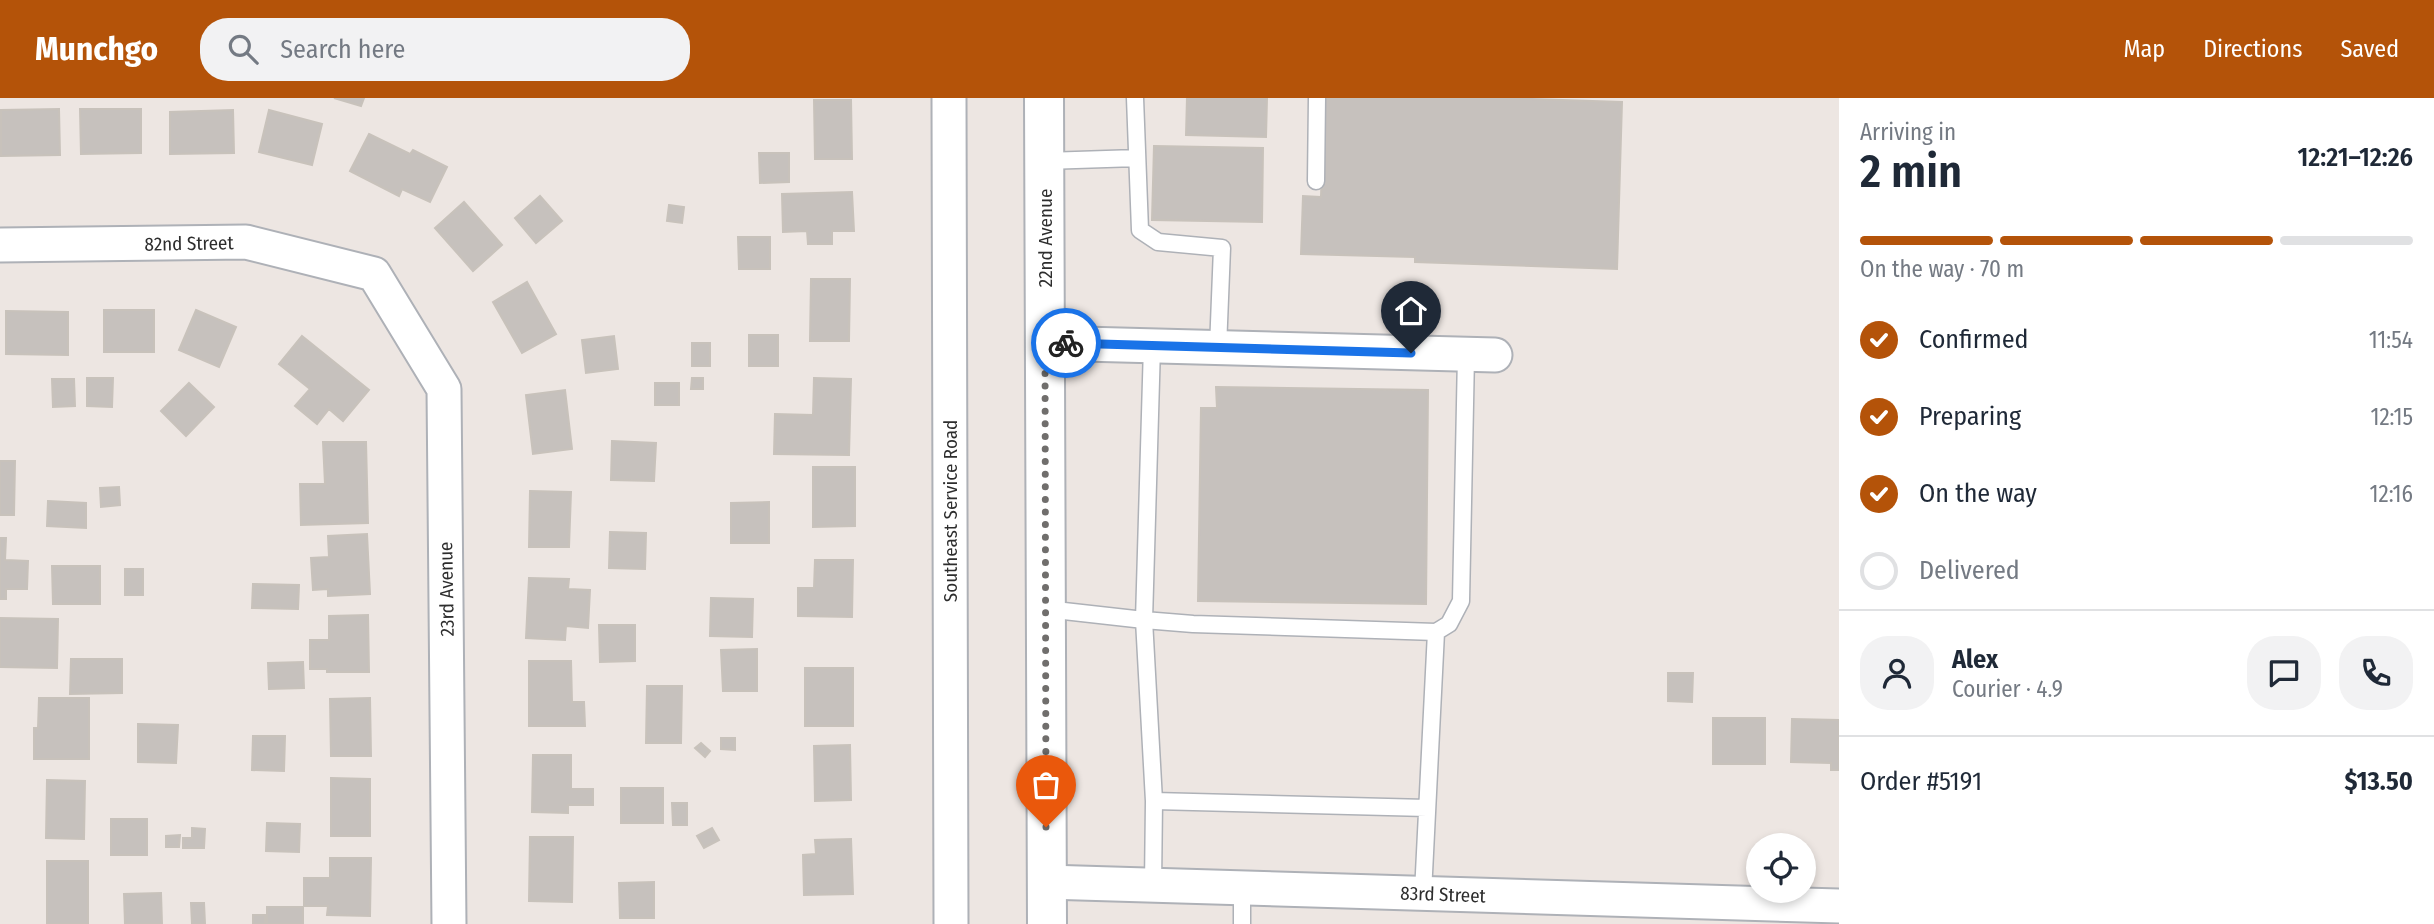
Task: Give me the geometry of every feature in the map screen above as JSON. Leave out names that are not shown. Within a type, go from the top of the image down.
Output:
[{"type":"street","name":"Southeast Service Road","points":[[949,98],[951,924]]},
{"type":"street","name":"22nd Avenue","points":[[1044,98],[1046,924]]},
{"type":"street","name":"82nd Street","points":[[0,245],[246,242],[374,274]]},
{"type":"street","name":"23rd Avenue","points":[[374,274],[444,389],[449,924]]},
{"type":"street","points":[[1045,343],[1481,355]]},
{"type":"street","name":"83rd Street","points":[[1046,882],[1839,906]]},
{"type":"lane","points":[[1135,98],[1140,230],[1158,242],[1222,248],[1218,348]]},
{"type":"lane","points":[[1316,181],[1317,98]]},
{"type":"lane","points":[[1045,161],[1137,158]]},
{"type":"lane","points":[[1152,346],[1144,620],[1154,801],[1153,886]]},
{"type":"lane","points":[[1045,609],[1193,624],[1436,632],[1449,624],[1461,601],[1481,355]]},
{"type":"lane","points":[[1423,893],[1436,632]]},
{"type":"lane","points":[[1154,801],[1427,808]]},
{"type":"lane","points":[[1242,888],[1242,924]]},
{"type":"building","points":[[334,98],[364,98],[361,106]]},
{"type":"building","points":[[1187,98],[1267,98],[1266,137],[1186,135]]},
{"type":"building","points":[[1324,98],[1502,98],[1622,102],[1617,269],[1415,262],[1415,257],[1301,254],[1303,196],[1321,197]]},
{"type":"building","points":[[814,100],[851,100],[852,159],[815,159]]},
{"type":"building","points":[[59,109],[60,155],[1,156],[1,110]]},
{"type":"building","points":[[80,109],[141,109],[141,153],[81,154]]},
{"type":"building","points":[[233,110],[234,153],[170,154],[170,112]]},
{"type":"building","points":[[269,110],[322,124],[312,165],[259,152]]},
{"type":"building","points":[[369,134],[410,154],[413,150],[447,167],[430,202],[402,189],[399,196],[350,171]]},
{"type":"building","points":[[1154,146],[1263,148],[1262,222],[1152,220]]},
{"type":"building","points":[[759,153],[789,153],[789,182],[760,183]]},
{"type":"building","points":[[852,192],[854,231],[832,231],[832,244],[808,244],[807,231],[783,232],[782,194]]},
{"type":"building","points":[[540,196],[562,221],[536,243],[515,218]]},
{"type":"building","points":[[464,202],[502,245],[473,271],[435,228]]},
{"type":"building","points":[[669,205],[684,207],[682,223],[667,221]]},
{"type":"building","points":[[738,237],[770,237],[770,269],[739,269]]},
{"type":"building","points":[[811,279],[850,279],[849,341],[810,341]]},
{"type":"building","points":[[527,282],[556,334],[522,353],[493,302]]},
{"type":"building","points":[[104,310],[154,310],[154,352],[104,352]]},
{"type":"building","points":[[196,310],[236,327],[219,367],[179,350]]},
{"type":"building","points":[[6,311],[68,312],[68,355],[6,354]]},
{"type":"building","points":[[749,335],[778,335],[778,366],[749,366]]},
{"type":"building","points":[[302,336],[369,390],[343,421],[329,409],[317,424],[295,406],[310,389],[279,364]]},
{"type":"building","points":[[614,336],[618,369],[586,373],[582,340]]},
{"type":"building","points":[[692,343],[710,343],[710,366],[692,366]]},
{"type":"building","points":[[87,378],[113,378],[112,407],[87,406]]},
{"type":"building","points":[[692,378],[703,378],[703,389],[691,389]]},
{"type":"building","points":[[814,378],[851,379],[849,455],[774,454],[775,414],[813,415]]},
{"type":"building","points":[[52,379],[74,379],[75,406],[53,407]]},
{"type":"building","points":[[189,383],[214,407],[186,436],[161,411]]},
{"type":"building","points":[[655,383],[679,383],[679,405],[655,405]]},
{"type":"building","points":[[1216,387],[1428,390],[1426,604],[1198,601],[1201,408],[1217,408]]},
{"type":"building","points":[[565,390],[572,449],[533,454],[526,395]]},
{"type":"building","points":[[612,441],[656,443],[654,481],[611,480]]},
{"type":"building","points":[[323,442],[366,442],[368,523],[301,525],[300,484],[325,484]]},
{"type":"building","points":[[0,461],[15,461],[14,515],[0,515]]},
{"type":"building","points":[[813,467],[855,467],[855,526],[813,527]]},
{"type":"building","points":[[119,487],[120,505],[101,507],[100,488]]},
{"type":"building","points":[[530,491],[571,492],[569,547],[529,547]]},
{"type":"building","points":[[48,501],[86,503],[86,528],[47,526]]},
{"type":"building","points":[[769,502],[769,543],[731,543],[731,503]]},
{"type":"building","points":[[610,532],[646,533],[645,569],[609,568]]},
{"type":"building","points":[[367,534],[370,594],[328,596],[328,589],[313,590],[311,558],[329,557],[328,536]]},
{"type":"building","points":[[0,538],[6,538],[5,560],[28,561],[27,589],[6,589],[6,599],[0,599]]},
{"type":"building","points":[[815,560],[853,560],[852,617],[798,616],[798,588],[814,588]]},
{"type":"building","points":[[52,566],[100,566],[100,604],[53,604]]},
{"type":"building","points":[[125,569],[143,569],[143,595],[125,595]]},
{"type":"building","points":[[529,578],[569,579],[568,589],[590,590],[588,628],[566,626],[565,640],[526,638]]},
{"type":"building","points":[[253,584],[299,585],[298,609],[252,608]]},
{"type":"building","points":[[711,598],[753,599],[752,637],[710,636]]},
{"type":"building","points":[[368,615],[369,672],[327,672],[327,669],[310,669],[310,640],[329,640],[329,616]]},
{"type":"building","points":[[0,618],[58,619],[57,668],[0,667]]},
{"type":"building","points":[[599,625],[635,625],[635,661],[600,662]]},
{"type":"building","points":[[757,649],[757,691],[723,691],[721,650]]},
{"type":"building","points":[[71,659],[122,659],[122,693],[70,694]]},
{"type":"building","points":[[529,661],[571,661],[572,702],[584,702],[585,726],[529,726]]},
{"type":"building","points":[[303,662],[304,688],[269,689],[268,663]]},
{"type":"building","points":[[805,668],[853,668],[853,726],[805,726]]},
{"type":"building","points":[[1668,673],[1693,673],[1692,702],[1668,701]]},
{"type":"building","points":[[647,686],[682,686],[681,743],[646,743]]},
{"type":"building","points":[[39,698],[89,698],[89,759],[34,759],[34,728],[38,728]]},
{"type":"building","points":[[370,698],[371,756],[331,756],[330,699]]},
{"type":"building","points":[[1713,718],[1765,718],[1765,764],[1713,764]]},
{"type":"building","points":[[1792,719],[1839,720],[1839,770],[1831,770],[1831,763],[1791,762]]},
{"type":"building","points":[[138,724],[178,725],[176,763],[138,762]]},
{"type":"building","points":[[253,736],[285,736],[284,771],[252,770]]},
{"type":"building","points":[[721,738],[735,738],[735,750],[721,749]]},
{"type":"building","points":[[701,743],[710,751],[705,757],[695,748]]},
{"type":"building","points":[[850,745],[851,800],[815,801],[814,746]]},
{"type":"building","points":[[533,755],[571,755],[571,789],[593,789],[593,805],[568,805],[568,813],[532,812]]},
{"type":"building","points":[[331,778],[370,779],[370,836],[331,836]]},
{"type":"building","points":[[47,780],[85,781],[84,839],[46,838]]},
{"type":"building","points":[[621,788],[663,788],[663,823],[621,823]]},
{"type":"building","points":[[672,803],[687,803],[687,825],[673,825]]},
{"type":"building","points":[[111,819],[147,819],[147,855],[111,855]]},
{"type":"building","points":[[267,823],[300,824],[299,852],[266,851]]},
{"type":"building","points":[[192,828],[205,829],[204,848],[183,848],[183,838],[192,838]]},
{"type":"building","points":[[712,828],[719,840],[704,848],[697,836]]},
{"type":"building","points":[[180,835],[179,847],[166,847],[166,836]]},
{"type":"building","points":[[530,837],[573,837],[572,902],[529,901]]},
{"type":"building","points":[[851,839],[853,894],[804,895],[803,855],[816,854],[815,840]]},
{"type":"building","points":[[330,858],[371,858],[370,916],[327,915],[328,906],[304,906],[304,878],[330,878]]},
{"type":"building","points":[[47,861],[88,861],[88,924],[47,924]]},
{"type":"building","points":[[654,882],[654,918],[620,918],[619,883]]},
{"type":"building","points":[[161,893],[162,924],[125,924],[124,894]]},
{"type":"building","points":[[191,903],[204,903],[205,924],[192,924]]},
{"type":"building","points":[[267,907],[303,907],[303,924],[267,924]]},
{"type":"building","points":[[253,915],[265,915],[265,924],[253,924]]},
{"type":"way so far","points":[[1046,827],[1045,343],[1066,343]]},
{"type":"route","points":[[1066,343],[1411,353]]}]
